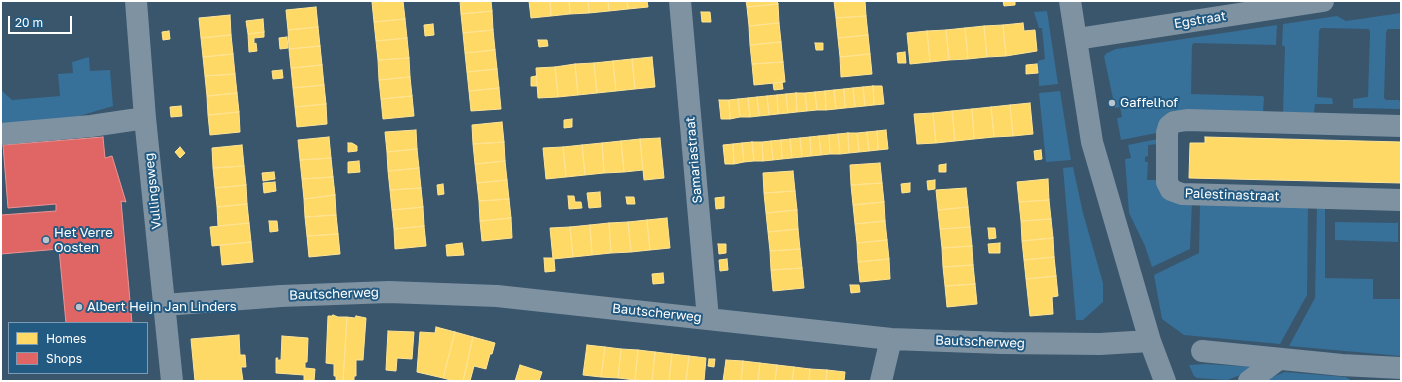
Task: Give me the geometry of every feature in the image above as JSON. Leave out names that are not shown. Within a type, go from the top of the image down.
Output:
[{"type":"street","name":"Vullingsweg","points":[[136,1],[145,118],[172,381]]},
{"type":"street","name":"Samariastraat","points":[[680,1],[708,319]]},
{"type":"street","points":[[1070,1],[1092,142],[1150,341],[1165,381]]},
{"type":"street","name":"Egstraat","points":[[1077,39],[1276,5],[1323,1]]},
{"type":"street","points":[[1,134],[91,126],[145,118]]},
{"type":"street","name":"Palestinastraat","points":[[1401,126],[1187,120],[1174,122],[1169,126],[1167,133],[1166,182],[1171,190],[1182,194],[1401,200]]},
{"type":"street","name":"Bautscherweg","points":[[164,305],[281,296],[388,292],[497,296],[891,339],[1016,344],[1100,344],[1150,341]]},
{"type":"street","points":[[881,381],[891,339]]},
{"type":"street","points":[[1202,351],[1279,359],[1365,374],[1401,368]]},
{"type":"street","points":[[1249,381],[1279,359]]},
{"type":"shaded area","points":[[1047,11],[1058,84],[1039,86],[1038,61],[1045,59],[1042,28],[1039,28],[1034,12]]},
{"type":"shaded area","points":[[1401,13],[1401,29],[1388,29],[1386,32],[1384,98],[1386,100],[1399,100],[1400,109],[1353,108],[1353,99],[1368,97],[1369,29],[1321,28],[1319,31],[1317,97],[1332,98],[1333,104],[1315,104],[1314,113],[1283,112],[1285,47],[1282,45],[1283,24],[1337,16],[1346,21]]},
{"type":"shaded area","points":[[1277,25],[1276,45],[1194,43],[1192,45],[1191,94],[1263,96],[1263,112],[1121,140],[1117,118],[1122,117],[1120,107],[1115,108],[1104,56],[1107,53],[1116,49]]},
{"type":"shaded area","points":[[89,57],[90,71],[110,70],[113,106],[76,117],[1,124],[1,90],[12,100],[60,96],[58,74],[73,73],[72,62]]},
{"type":"shaded area","points":[[1060,91],[1071,160],[1046,162],[1039,93]]},
{"type":"shaded area","points":[[1158,139],[1158,144],[1148,145],[1148,156],[1145,157],[1145,162],[1148,162],[1147,180],[1158,180],[1192,202],[1190,249],[1152,267],[1145,246],[1129,213],[1125,159],[1131,158],[1128,145]]},
{"type":"shaded area","points":[[1073,167],[1083,213],[1103,283],[1103,302],[1083,320],[1076,320],[1063,168]]},
{"type":"shaded area","points":[[1200,203],[1308,206],[1307,295],[1280,344],[1184,335],[1162,319],[1154,275],[1199,253]]},
{"type":"shaded area","points":[[1317,206],[1325,206],[1325,278],[1373,279],[1373,299],[1401,299],[1401,356],[1289,346],[1315,298]]},
{"type":"shaded area","points":[[1335,222],[1398,222],[1398,242],[1335,240]]},
{"type":"shaded area","points":[[1206,364],[1252,367],[1254,370],[1227,380],[1197,378],[1194,376],[1189,365]]},
{"type":"shaded area","points":[[1285,372],[1346,377],[1352,381],[1262,381]]},
{"type":"building: Homes","points":[[403,1],[405,19],[374,22],[372,2]]},
{"type":"building: Homes","points":[[460,1],[491,1],[492,11],[461,14]]},
{"type":"building: Homes","points":[[529,1],[550,1],[551,16],[531,18]]},
{"type":"building: Homes","points":[[550,1],[569,1],[570,14],[551,16]]},
{"type":"building: Homes","points":[[569,1],[588,1],[589,13],[570,14]]},
{"type":"building: Homes","points":[[588,1],[608,1],[609,11],[589,13]]},
{"type":"building: Homes","points":[[608,1],[627,1],[628,9],[609,11]]},
{"type":"building: Homes","points":[[627,1],[647,1],[648,7],[628,9]]},
{"type":"building: Homes","points":[[746,1],[777,1],[778,4],[747,7]]},
{"type":"building: Homes","points":[[834,1],[865,1],[866,16],[836,18]]},
{"type":"building: Homes","points":[[1003,1],[1015,1],[1015,5],[1004,6]]},
{"type":"building: Homes","points":[[778,4],[779,23],[749,26],[747,7]]},
{"type":"building: Homes","points":[[316,7],[318,27],[288,30],[286,10]]},
{"type":"building: Homes","points":[[492,11],[493,30],[463,33],[461,14]]},
{"type":"building: Homes","points":[[701,12],[710,12],[711,22],[702,22]]},
{"type":"building: Homes","points":[[230,15],[231,35],[201,38],[199,18]]},
{"type":"building: Homes","points":[[866,16],[868,35],[838,38],[836,18]]},
{"type":"building: Homes","points":[[263,19],[264,32],[248,34],[246,21]]},
{"type":"building: Homes","points":[[405,19],[407,38],[376,41],[374,22]]},
{"type":"building: Homes","points":[[779,23],[781,42],[750,45],[749,26]]},
{"type":"building: Homes","points":[[1023,23],[1024,31],[1035,30],[1037,51],[1006,56],[1003,25]]},
{"type":"building: Homes","points":[[433,24],[434,35],[425,36],[424,25]]},
{"type":"building: Homes","points":[[1003,25],[1006,56],[987,57],[984,26]]},
{"type":"building: Homes","points":[[984,26],[987,57],[968,59],[965,28]]},
{"type":"building: Homes","points":[[318,27],[320,46],[289,49],[288,30]]},
{"type":"building: Homes","points":[[965,28],[968,59],[949,60],[946,30]]},
{"type":"building: Homes","points":[[493,30],[495,50],[465,53],[463,33]]},
{"type":"building: Homes","points":[[946,30],[949,60],[930,62],[927,31]]},
{"type":"building: Homes","points":[[169,31],[170,39],[163,40],[162,32]]},
{"type":"building: Homes","points":[[927,31],[930,62],[910,64],[907,33]]},
{"type":"building: Homes","points":[[264,32],[264,37],[254,38],[254,44],[256,43],[257,51],[249,52],[248,34]]},
{"type":"building: Homes","points":[[231,35],[233,54],[203,57],[201,38]]},
{"type":"building: Homes","points":[[868,35],[870,54],[840,57],[838,38]]},
{"type":"building: Homes","points":[[287,37],[288,48],[280,49],[279,38]]},
{"type":"building: Homes","points":[[407,38],[409,58],[378,60],[376,41]]},
{"type":"building: Homes","points":[[538,40],[547,40],[548,46],[539,47]]},
{"type":"building: Homes","points":[[781,42],[783,62],[752,64],[750,45]]},
{"type":"building: Homes","points":[[815,43],[823,43],[823,50],[816,50]]},
{"type":"building: Homes","points":[[320,46],[322,65],[291,68],[289,49]]},
{"type":"building: Homes","points":[[495,50],[497,69],[467,72],[465,53]]},
{"type":"building: Homes","points":[[905,52],[906,63],[898,63],[897,53]]},
{"type":"building: Homes","points":[[233,54],[235,74],[205,76],[203,57]]},
{"type":"building: Homes","points":[[870,54],[872,74],[841,77],[840,57]]},
{"type":"building: Homes","points":[[652,57],[655,87],[635,89],[632,59]]},
{"type":"building: Homes","points":[[409,58],[410,77],[379,80],[378,60]]},
{"type":"building: Homes","points":[[632,59],[635,89],[616,91],[613,61]]},
{"type":"building: Homes","points":[[613,61],[616,91],[597,93],[594,63]]},
{"type":"building: Homes","points":[[783,62],[785,82],[754,85],[752,64]]},
{"type":"building: Homes","points":[[594,63],[597,93],[578,95],[575,64]]},
{"type":"building: Homes","points":[[575,64],[578,95],[558,97],[555,67]]},
{"type":"building: Homes","points":[[1037,64],[1038,73],[1026,74],[1026,65]]},
{"type":"building: Homes","points":[[322,65],[324,85],[293,88],[291,68]]},
{"type":"building: Homes","points":[[555,67],[558,97],[538,98],[536,68]]},
{"type":"building: Homes","points":[[497,69],[499,88],[469,91],[467,72]]},
{"type":"building: Homes","points":[[282,70],[283,78],[273,79],[272,71]]},
{"type":"building: Homes","points":[[235,74],[237,93],[207,96],[205,76]]},
{"type":"building: Homes","points":[[536,76],[537,86],[531,86],[531,77]]},
{"type":"building: Homes","points":[[410,77],[412,96],[381,99],[379,80]]},
{"type":"building: Homes","points":[[782,82],[783,89],[774,90],[773,83]]},
{"type":"building: Homes","points":[[324,85],[326,104],[295,107],[293,88]]},
{"type":"building: Homes","points":[[873,86],[874,105],[865,106],[863,87]]},
{"type":"building: Homes","points":[[873,86],[882,86],[884,104],[874,105]]},
{"type":"building: Homes","points":[[863,87],[865,106],[855,107],[853,88]]},
{"type":"building: Homes","points":[[499,88],[501,109],[471,111],[469,91]]},
{"type":"building: Homes","points":[[853,88],[855,107],[845,108],[844,89]]},
{"type":"building: Homes","points":[[844,89],[845,108],[836,109],[834,90]]},
{"type":"building: Homes","points":[[834,90],[836,109],[826,110],[825,91]]},
{"type":"building: Homes","points":[[825,91],[826,110],[817,110],[815,92]]},
{"type":"building: Homes","points":[[815,92],[817,110],[807,111],[805,93]]},
{"type":"building: Homes","points":[[237,93],[239,112],[208,115],[207,96]]},
{"type":"building: Homes","points":[[796,93],[797,112],[788,113],[786,94]]},
{"type":"building: Homes","points":[[796,93],[805,93],[807,111],[797,112]]},
{"type":"building: Homes","points":[[786,94],[788,113],[778,114],[777,95]]},
{"type":"building: Homes","points":[[777,95],[778,114],[769,115],[767,96]]},
{"type":"building: Homes","points":[[412,96],[414,116],[383,119],[381,99]]},
{"type":"building: Homes","points":[[767,96],[769,115],[759,116],[757,97]]},
{"type":"building: Homes","points":[[757,97],[759,116],[750,117],[748,98]]},
{"type":"building: Homes","points":[[748,98],[750,117],[740,117],[738,99]]},
{"type":"building: Homes","points":[[738,99],[740,117],[730,119],[729,100]]},
{"type":"building: Homes","points":[[719,100],[729,100],[730,119],[721,119]]},
{"type":"building: Homes","points":[[1030,103],[1033,134],[1013,136],[1010,105]]},
{"type":"building: Homes","points":[[326,104],[327,124],[297,127],[295,107]]},
{"type":"building: Homes","points":[[1010,105],[1013,136],[994,137],[991,107]]},
{"type":"building: Homes","points":[[181,106],[182,116],[171,117],[170,107]]},
{"type":"building: Homes","points":[[991,107],[994,137],[974,139],[972,109]]},
{"type":"building: Homes","points":[[972,109],[974,139],[955,141],[952,111]]},
{"type":"building: Homes","points":[[952,111],[955,141],[936,143],[933,113]]},
{"type":"building: Homes","points":[[239,112],[240,132],[210,135],[208,115]]},
{"type":"building: Homes","points":[[933,113],[936,143],[917,144],[914,114]]},
{"type":"building: Homes","points":[[572,119],[572,127],[564,128],[564,120]]},
{"type":"building: Homes","points":[[502,122],[504,142],[473,144],[472,125]]},
{"type":"building: Homes","points":[[416,130],[417,149],[387,152],[385,132]]},
{"type":"building: Homes","points":[[886,130],[888,149],[878,150],[877,131]]},
{"type":"building: Homes","points":[[877,131],[878,150],[869,151],[867,132]]},
{"type":"building: Homes","points":[[867,132],[869,151],[859,152],[857,133]]},
{"type":"building: Homes","points":[[848,133],[849,153],[840,154],[838,134]]},
{"type":"building: Homes","points":[[848,133],[857,133],[859,152],[849,153]]},
{"type":"building: Homes","points":[[838,134],[840,154],[830,154],[829,135]]},
{"type":"building: Homes","points":[[829,135],[830,154],[821,155],[819,136]]},
{"type":"building: Homes","points":[[819,136],[821,155],[811,156],[810,137]]},
{"type":"building: Homes","points":[[329,137],[331,158],[300,160],[298,140]]},
{"type":"building: Homes","points":[[810,137],[811,156],[802,157],[800,138]]},
{"type":"building: Homes","points":[[1205,137],[1401,142],[1401,183],[1189,178],[1190,143],[1205,143]]},
{"type":"building: Homes","points":[[660,138],[664,178],[644,180],[640,139]]},
{"type":"building: Homes","points":[[800,138],[802,157],[792,158],[790,139]]},
{"type":"building: Homes","points":[[640,139],[643,170],[624,172],[621,141]]},
{"type":"building: Homes","points":[[790,139],[792,158],[782,159],[781,140]]},
{"type":"building: Homes","points":[[781,140],[782,159],[773,160],[771,141]]},
{"type":"building: Homes","points":[[621,141],[624,172],[604,173],[602,143]]},
{"type":"building: Homes","points":[[771,141],[773,160],[763,161],[762,142]]},
{"type":"building: Homes","points":[[504,142],[505,161],[475,164],[473,144]]},
{"type":"building: Homes","points":[[752,142],[762,142],[763,161],[754,161]]},
{"type":"building: Homes","points":[[752,142],[754,161],[744,162],[742,143]]},
{"type":"building: Homes","points":[[348,143],[352,143],[357,146],[357,151],[348,152]]},
{"type":"building: Homes","points":[[602,143],[604,173],[585,175],[582,145]]},
{"type":"building: Homes","points":[[742,143],[744,162],[734,164],[733,144]]},
{"type":"building: Homes","points":[[733,144],[734,164],[725,164],[723,145]]},
{"type":"building: Homes","points":[[242,145],[244,166],[213,168],[212,148]]},
{"type":"building: Homes","points":[[582,145],[585,175],[566,177],[563,147]]},
{"type":"building: Homes","points":[[180,147],[185,153],[180,158],[175,152]]},
{"type":"building: Homes","points":[[563,147],[566,177],[546,179],[543,148]]},
{"type":"building: Homes","points":[[417,149],[419,168],[388,171],[387,152]]},
{"type":"building: Homes","points":[[1041,150],[1042,159],[1035,160],[1034,151]]},
{"type":"building: Homes","points":[[331,158],[333,177],[302,179],[300,160]]},
{"type":"building: Homes","points":[[359,161],[360,172],[348,173],[348,162]]},
{"type":"building: Homes","points":[[505,161],[507,180],[477,183],[475,164]]},
{"type":"building: Homes","points":[[880,163],[882,183],[851,185],[850,165]]},
{"type":"building: Homes","points":[[946,164],[946,172],[939,172],[939,165]]},
{"type":"building: Homes","points":[[244,166],[246,185],[215,188],[213,168]]},
{"type":"building: Homes","points":[[419,168],[421,188],[390,190],[388,171]]},
{"type":"building: Homes","points":[[793,171],[795,191],[764,193],[763,173]]},
{"type":"building: Homes","points":[[274,172],[275,179],[263,181],[262,173]]},
{"type":"building: Homes","points":[[333,177],[335,195],[304,199],[302,179]]},
{"type":"building: Homes","points":[[1048,179],[1049,200],[1019,202],[1017,182]]},
{"type":"building: Homes","points":[[507,180],[509,199],[479,201],[477,183]]},
{"type":"building: Homes","points":[[935,180],[935,189],[928,190],[927,181]]},
{"type":"building: Homes","points":[[275,182],[276,191],[264,193],[263,183]]},
{"type":"building: Homes","points":[[882,183],[884,202],[853,205],[851,185]]},
{"type":"building: Homes","points":[[910,183],[910,192],[902,193],[901,184]]},
{"type":"building: Homes","points":[[443,184],[444,194],[438,195],[437,185]]},
{"type":"building: Homes","points":[[246,185],[247,204],[217,207],[215,188]]},
{"type":"building: Homes","points":[[421,188],[423,207],[392,210],[390,190]]},
{"type":"building: Homes","points":[[966,188],[968,207],[938,210],[936,190]]},
{"type":"building: Homes","points":[[795,191],[797,210],[766,213],[764,193]]},
{"type":"building: Homes","points":[[600,192],[601,207],[589,208],[587,193]]},
{"type":"building: Homes","points":[[335,195],[336,215],[305,217],[304,199]]},
{"type":"building: Homes","points":[[568,196],[574,196],[575,202],[581,202],[582,208],[569,209]]},
{"type":"building: Homes","points":[[626,197],[634,197],[635,204],[627,204]]},
{"type":"building: Homes","points":[[724,197],[724,208],[716,209],[715,198]]},
{"type":"building: Homes","points":[[509,199],[511,218],[480,221],[479,201]]},
{"type":"building: Homes","points":[[1049,200],[1051,219],[1021,221],[1019,202]]},
{"type":"building: Homes","points":[[884,202],[885,221],[855,224],[853,205]]},
{"type":"building: Homes","points":[[247,204],[249,223],[218,226],[217,207]]},
{"type":"building: Homes","points":[[423,207],[424,226],[394,229],[392,210]]},
{"type":"building: Homes","points":[[968,207],[970,227],[940,229],[938,210]]},
{"type":"building: Homes","points":[[797,210],[798,229],[768,232],[766,213]]},
{"type":"building: Homes","points":[[336,215],[338,234],[307,236],[305,217]]},
{"type":"building: Homes","points":[[511,218],[512,238],[482,241],[480,221]]},
{"type":"building: Homes","points":[[667,218],[670,248],[650,250],[647,220]]},
{"type":"building: Homes","points":[[1051,219],[1053,238],[1022,241],[1021,221]]},
{"type":"building: Homes","points":[[647,220],[650,250],[631,252],[628,222]]},
{"type":"building: Homes","points":[[269,221],[277,221],[278,231],[270,232]]},
{"type":"building: Homes","points":[[885,221],[887,240],[857,243],[855,224]]},
{"type":"building: Homes","points":[[628,222],[631,252],[611,253],[609,223]]},
{"type":"building: Homes","points":[[249,223],[251,242],[212,246],[210,227]]},
{"type":"building: Homes","points":[[609,223],[611,253],[592,255],[590,225]]},
{"type":"building: Homes","points":[[590,225],[592,255],[573,257],[570,227]]},
{"type":"building: Homes","points":[[424,226],[426,246],[395,249],[394,229]]},
{"type":"building: Homes","points":[[570,227],[573,257],[553,259],[550,228]]},
{"type":"building: Homes","points":[[970,227],[972,246],[942,248],[940,229]]},
{"type":"building: Homes","points":[[988,228],[995,228],[996,238],[989,239]]},
{"type":"building: Homes","points":[[798,229],[800,249],[770,251],[768,232]]},
{"type":"building: Homes","points":[[338,234],[340,254],[309,257],[307,236]]},
{"type":"building: Homes","points":[[1053,238],[1054,257],[1024,260],[1022,241]]},
{"type":"building: Homes","points":[[887,240],[889,259],[858,262],[857,243]]},
{"type":"building: Homes","points":[[251,242],[253,262],[222,265],[220,245]]},
{"type":"building: Homes","points":[[462,243],[464,255],[447,256],[446,245]]},
{"type":"building: Homes","points":[[1000,243],[1000,253],[989,253],[988,244]]},
{"type":"building: Homes","points":[[718,244],[726,244],[726,253],[719,254]]},
{"type":"building: Homes","points":[[972,246],[973,265],[943,267],[942,248]]},
{"type":"building: Homes","points":[[800,249],[802,268],[771,270],[770,251]]},
{"type":"building: Homes","points":[[1054,257],[1056,276],[1026,279],[1024,260]]},
{"type":"building: Homes","points":[[544,258],[554,259],[555,271],[545,272]]},
{"type":"building: Homes","points":[[727,259],[728,270],[720,271],[719,260]]},
{"type":"building: Homes","points":[[889,259],[890,279],[860,282],[858,262]]},
{"type":"building: Homes","points":[[973,265],[975,284],[945,286],[943,267]]},
{"type":"building: Homes","points":[[802,268],[804,288],[773,291],[771,270]]},
{"type":"building: Homes","points":[[663,273],[664,283],[653,284],[652,274]]},
{"type":"building: Homes","points":[[1056,276],[1058,296],[1052,297],[1053,314],[1030,316],[1026,279]]},
{"type":"building: Homes","points":[[975,284],[977,304],[947,307],[945,286]]},
{"type":"building: Homes","points":[[850,285],[859,285],[860,292],[851,293]]},
{"type":"building: Homes","points":[[333,315],[338,317],[347,317],[343,381],[336,381],[336,376],[334,376],[334,364],[326,363],[328,316]]},
{"type":"building: Homes","points":[[356,316],[366,318],[363,360],[356,360],[356,376],[354,376],[354,381],[343,381],[347,317],[355,318]]},
{"type":"building: Homes","points":[[436,327],[455,332],[443,378],[417,372],[420,332],[435,333]]},
{"type":"building: Homes","points":[[388,331],[414,332],[412,359],[397,358],[396,371],[386,370]]},
{"type":"building: Homes","points":[[455,332],[473,337],[463,381],[454,381],[443,378]]},
{"type":"building: Homes","points":[[239,335],[240,355],[245,355],[246,367],[241,367],[243,381],[195,381],[191,339]]},
{"type":"building: Homes","points":[[282,336],[308,338],[307,362],[305,362],[305,368],[315,369],[314,381],[304,381],[304,375],[276,373],[276,358],[278,358],[277,360],[281,360]]},
{"type":"building: Homes","points":[[473,337],[495,343],[486,369],[474,366],[470,381],[463,381]]},
{"type":"building: Homes","points":[[587,345],[605,347],[601,377],[583,375]]},
{"type":"building: Homes","points":[[605,347],[621,349],[618,378],[601,377]]},
{"type":"building: Homes","points":[[621,349],[638,350],[635,380],[618,378]]},
{"type":"building: Homes","points":[[638,350],[655,352],[652,381],[635,380]]},
{"type":"building: Homes","points":[[655,352],[672,354],[669,381],[652,381]]},
{"type":"building: Homes","points":[[672,354],[689,356],[686,381],[669,381]]},
{"type":"building: Homes","points":[[689,356],[706,358],[704,381],[686,381]]},
{"type":"building: Homes","points":[[709,359],[715,359],[714,367],[708,366]]},
{"type":"building: Homes","points":[[726,360],[743,361],[741,381],[723,381]]},
{"type":"building: Homes","points":[[743,361],[760,363],[758,381],[741,381]]},
{"type":"building: Homes","points":[[760,363],[777,365],[775,381],[758,381]]},
{"type":"building: Homes","points":[[520,365],[542,372],[539,381],[515,381]]},
{"type":"building: Homes","points":[[777,365],[794,367],[792,381],[775,381]]},
{"type":"building: Homes","points":[[794,367],[810,369],[809,381],[792,381]]},
{"type":"building: Homes","points":[[810,369],[827,370],[826,381],[809,381]]},
{"type":"building: Homes","points":[[827,370],[845,372],[844,381],[826,381]]},
{"type":"building: Shops","points":[[103,137],[105,158],[112,156],[126,202],[121,201],[132,322],[66,322],[59,249],[1,254],[1,215],[56,211],[56,204],[8,208],[3,145]]},
{"type":"place","name":"Gaffelhof","points":[[1112,103]]},
{"type":"place","name":"Het Verre Oosten","points":[[46,240]]},
{"type":"place","name":"Albert Heijn Jan Linders","points":[[79,307]]}]
